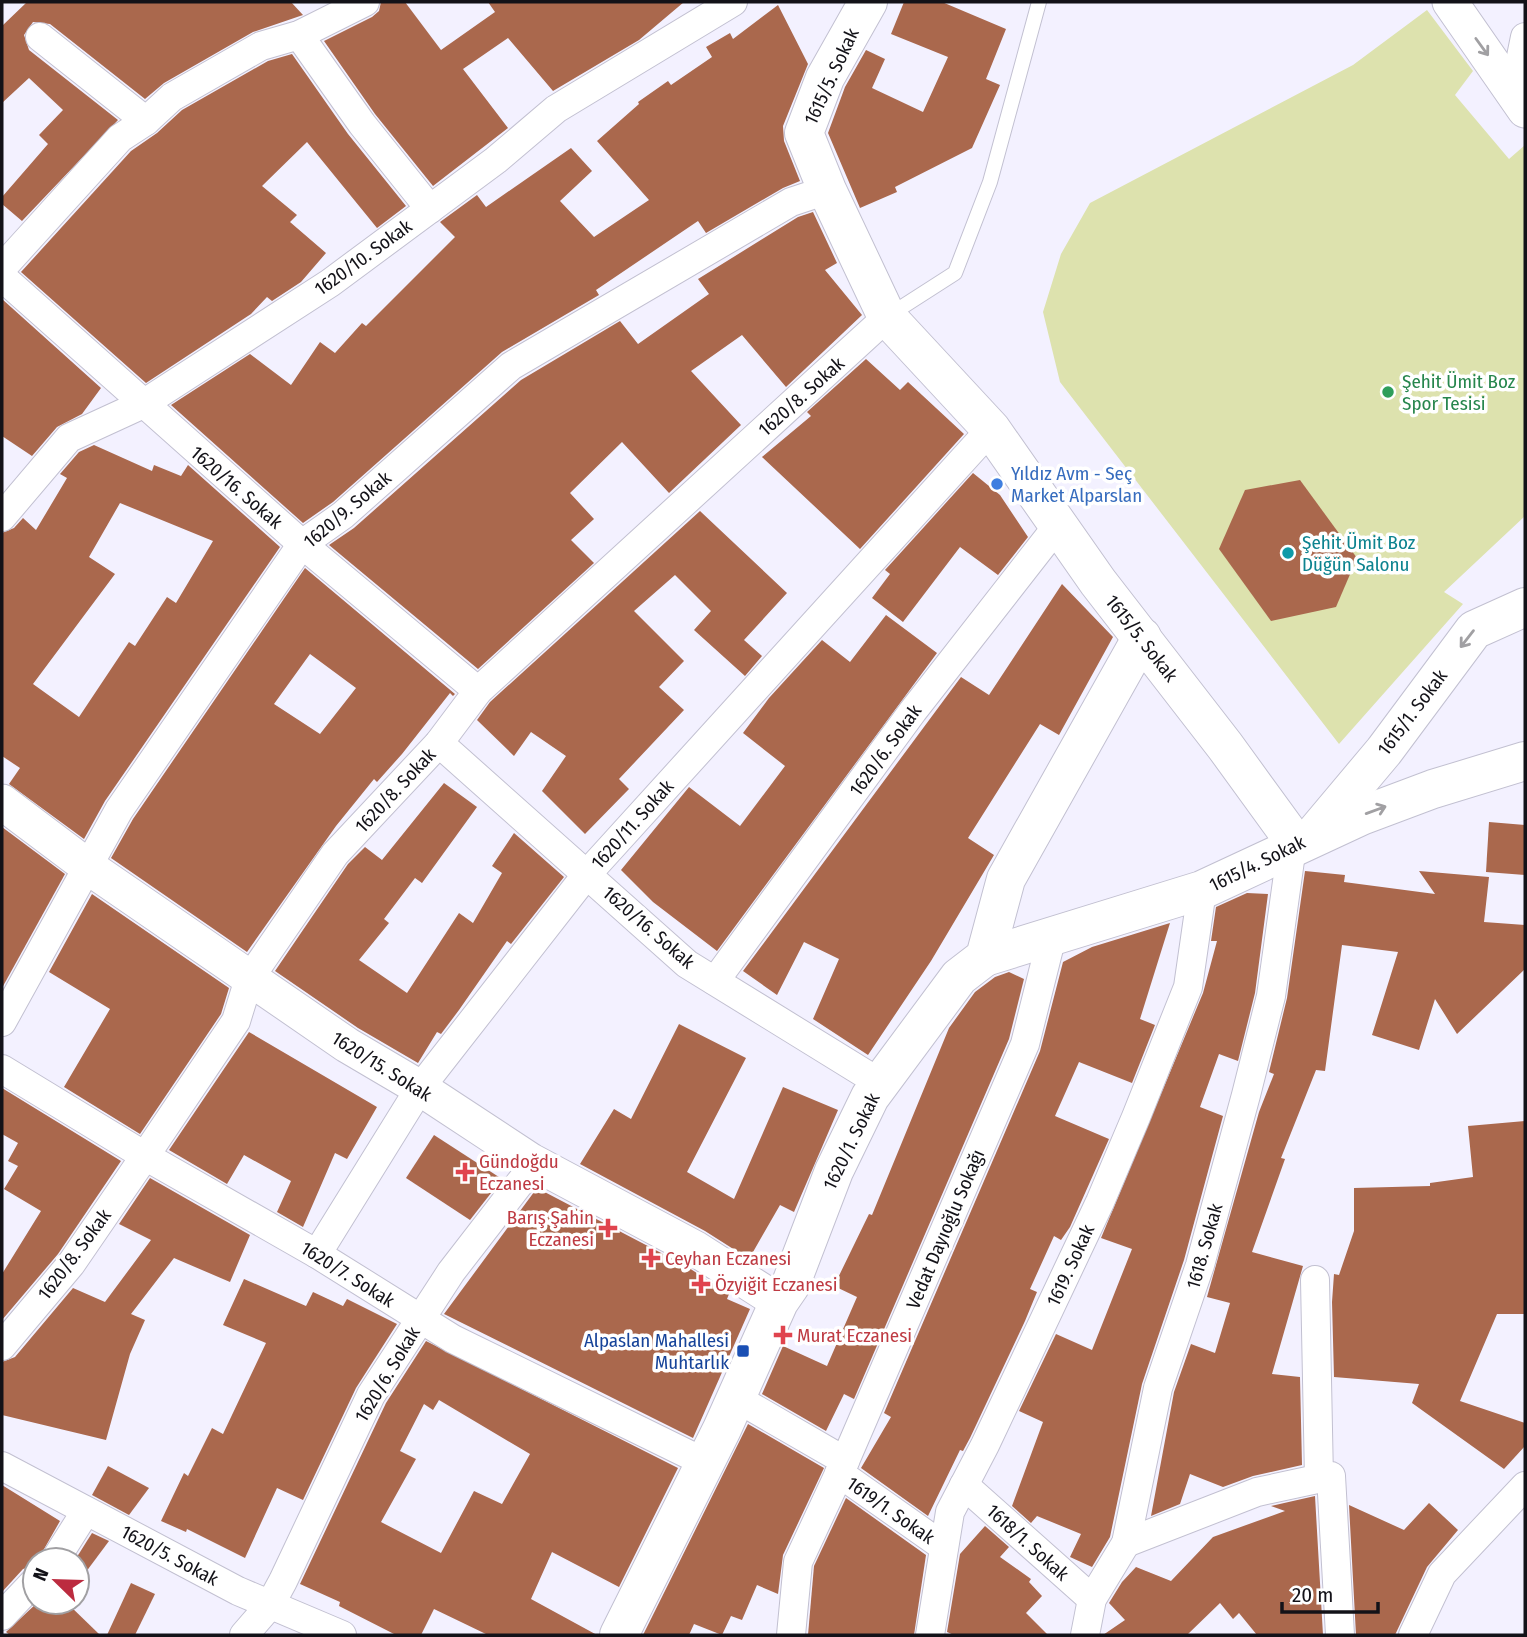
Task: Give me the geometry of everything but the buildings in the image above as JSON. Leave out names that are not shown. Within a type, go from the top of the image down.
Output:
[{"type":"main road","name":"1615/5. Sokak","points":[[868,2],[825,78],[804,132],[827,190],[887,317],[991,429],[1098,582],[1278,819],[1302,841]]},
{"type":"main road","name":"1615/1. Sokak","points":[[1302,841],[1384,751],[1474,630],[1525,607]]},
{"type":"main road","points":[[985,957],[1006,879],[1142,637]]},
{"type":"main road","name":"1615/4. Sokak","points":[[985,957],[1202,890],[1302,841],[1433,789],[1525,761]]},
{"type":"main road","name":"1620/1. Sokak","points":[[619,1635],[736,1398],[779,1302],[790,1286],[834,1171],[880,1083],[959,977],[985,957]]},
{"type":"street","points":[[2,268],[120,138],[146,121],[172,97],[261,46],[299,35],[365,2]]},
{"type":"street","name":"1620/10. Sokak","points":[[2,517],[69,438],[143,404],[330,283],[430,209],[556,109],[733,2]]},
{"type":"street","points":[[1450,2],[1520,101]]},
{"type":"street","points":[[299,35],[362,124],[430,209]]},
{"type":"street","points":[[40,37],[146,121]]},
{"type":"street","points":[[1520,101],[1525,37]]},
{"type":"street","name":"1620/9. Sokak","points":[[2,1023],[87,866],[176,724],[302,544],[344,515],[511,366],[791,202],[827,190]]},
{"type":"street","name":"1620/16. Sokak","points":[[2,277],[302,544],[478,691]]},
{"type":"street","name":"1620/8. Sokak","points":[[2,1346],[71,1264],[145,1156],[236,1021],[249,979],[335,853],[439,743],[478,691],[887,317]]},
{"type":"street","name":"1620/11. Sokak","points":[[317,1254],[419,1087],[587,874],[991,429]]},
{"type":"street","name":"1620/6. Sokak","points":[[715,981],[913,711],[1059,524]]},
{"type":"street","name":"1620/16. Sokak","points":[[439,743],[687,964],[880,1083]]},
{"type":"street","name":"1620/15. Sokak","points":[[2,802],[87,866],[347,1045],[419,1087],[531,1160],[696,1249],[779,1302]]},
{"type":"street","name":"1618. Sokak","points":[[1085,1635],[1092,1599],[1126,1543],[1158,1388],[1200,1265],[1271,996],[1302,841]]},
{"type":"street","name":"1619. Sokak","points":[[930,1635],[950,1512],[1100,1202],[1188,987],[1202,890]]},
{"type":"street","name":"Vedat Dayıoğlu Sokağı","points":[[791,1635],[797,1563],[842,1467],[1025,1044],[1052,936]]},
{"type":"street","name":"1620/7. Sokak","points":[[2,1069],[145,1156],[317,1254],[453,1339],[704,1462]]},
{"type":"street","name":"1620/6. Sokak","points":[[244,1635],[270,1605],[371,1395],[451,1272],[526,1175],[531,1160]]},
{"type":"street","points":[[1315,1280],[1325,1478],[1340,1635]]},
{"type":"street","name":"1619/1. Sokak","points":[[736,1398],[842,1467],[944,1547]]},
{"type":"street","name":"1620/5. Sokak","points":[[2,1466],[270,1605],[342,1635]]},
{"type":"street","points":[[1126,1543],[1257,1492],[1325,1478]]},
{"type":"street","name":"1618/1. Sokak","points":[[964,1485],[1092,1599]]},
{"type":"street","points":[[1413,1635],[1442,1574],[1525,1486]]},
{"type":"street","points":[[64,1546],[86,1511]]},
{"type":"street","points":[[2,1616],[21,1596]]},
{"type":"lane","points":[[887,317],[955,272],[972,235],[990,182],[1039,2]]},
{"type":"green space","points":[[1427,10],[1473,71],[1455,95],[1509,159],[1525,145],[1525,516],[1444,592],[1463,604],[1339,744],[1060,382],[1043,312],[1061,254],[1090,203],[1353,65]]},
{"type":"place","name":"Şehit Ümit Boz Spor Tesisi","points":[[1388,392]]},
{"type":"place","name":"Yıldız Avm - Seç Market Alparslan","points":[[997,484]]},
{"type":"place","name":"Şehit Ümit Boz Düğün Salonu","points":[[1288,553]]},
{"type":"place","name":"Gündoğdu Eczanesi","points":[[465,1172]]},
{"type":"place","name":"Barış Şahin Eczanesi","points":[[608,1228]]},
{"type":"place","name":"Ceyhan Eczanesi","points":[[651,1258]]},
{"type":"place","name":"Özyiğit Eczanesi","points":[[701,1284]]},
{"type":"place","name":"Murat Eczanesi","points":[[783,1335]]},
{"type":"place","name":"Alpaslan Mahallesi Muhtarlık","points":[[743,1351]]}]
